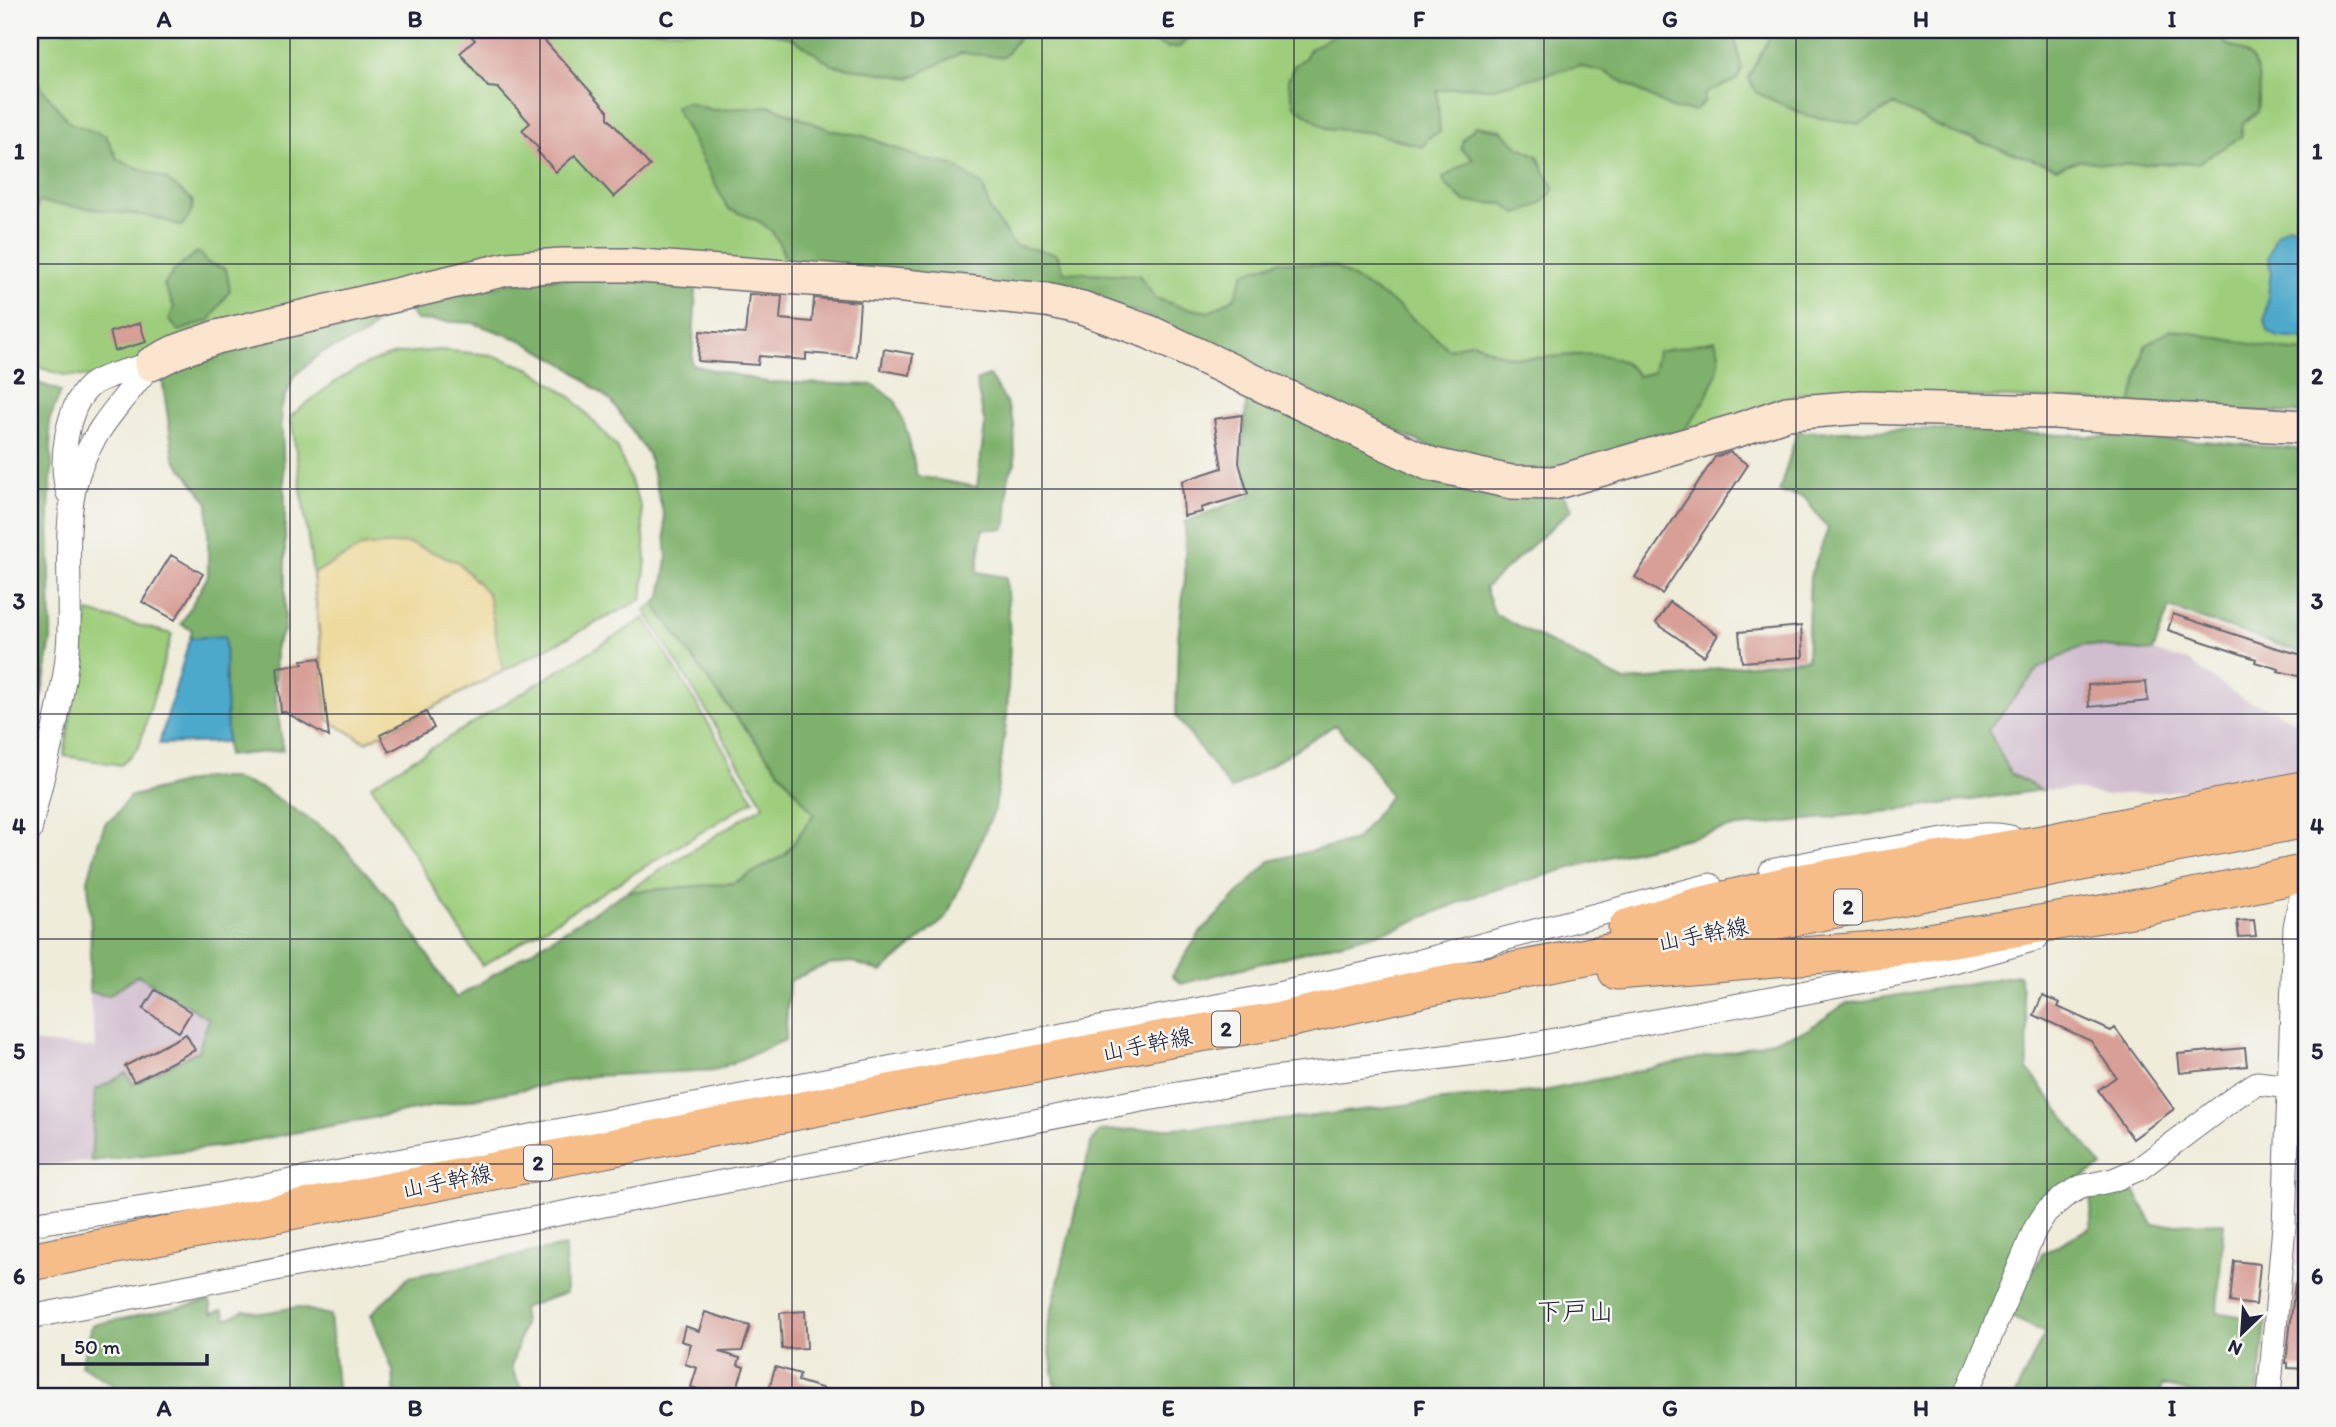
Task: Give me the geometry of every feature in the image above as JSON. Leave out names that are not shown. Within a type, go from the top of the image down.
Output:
[{"type":"main road","points":[[1435,986],[1741,895],[1839,875],[2042,844],[2306,789]]},
{"type":"main road","name":"山手幹線","points":[[30,1262],[1169,1038],[1283,1020],[1435,986],[2306,819]]},
{"type":"main road","points":[[1283,1020],[1615,971],[1886,949],[2150,906],[2306,872]]},
{"type":"main road","points":[[30,1278],[230,1223]]},
{"type":"main road","points":[[30,1253],[118,1245]]},
{"type":"street","points":[[72,502],[67,489],[66,446],[69,420],[79,399],[91,384],[151,364],[217,337],[507,269],[562,265],[628,265],[904,286],[1046,300],[1082,307],[1161,338],[1430,464],[1511,482],[1554,483],[1738,430],[1787,413],[1863,407],[2026,411],[2306,427]]},
{"type":"street","points":[[30,831],[64,681],[68,647],[72,502],[79,472],[102,426],[151,364]]},
{"type":"street","points":[[30,1224],[197,1199],[1269,996],[1397,967],[1708,885],[1817,860],[1988,835],[2042,844]]},
{"type":"street","points":[[2269,1397],[2284,1226],[2295,927],[2306,872]]},
{"type":"street","points":[[30,1317],[1142,1100],[1266,1079],[1508,1049],[1933,968],[2150,906]]},
{"type":"street","points":[[1965,1397],[2035,1229],[2046,1212],[2065,1196],[2081,1188],[2113,1180],[2139,1169],[2257,1083],[2290,1087]]},
{"type":"shaded area","points":[[2084,645],[2153,652],[2188,661],[2243,699],[2270,708],[2306,727],[2306,771],[2187,790],[2104,795],[2072,789],[2042,790],[2011,774],[1988,730],[2039,668]]},
{"type":"shaded area","points":[[138,975],[209,1019],[198,1051],[133,1084],[95,1090],[91,1161],[30,1167],[30,1042],[96,1048],[89,992],[108,995]]},
{"type":"shaded area","points":[[2294,1158],[2306,1158],[2306,1265],[2287,1263]]},
{"type":"green space","points":[[30,30],[2306,30],[2306,414],[2071,400],[1810,391],[1582,465],[1138,312],[652,255],[89,377],[64,375],[30,365]]},
{"type":"green space","points":[[759,30],[1024,30],[1004,57],[961,53],[910,78],[832,65],[792,38]]},
{"type":"green space","points":[[1126,30],[1192,30],[1190,37],[1179,47],[1168,48]]},
{"type":"green space","points":[[1343,30],[1552,30],[1566,34],[1581,31],[1590,36],[1619,36],[1622,30],[1664,30],[1688,40],[1706,32],[1734,36],[1742,69],[1736,80],[1704,94],[1705,101],[1695,111],[1673,109],[1605,72],[1579,66],[1493,88],[1459,87],[1437,91],[1440,132],[1428,138],[1423,147],[1374,133],[1326,128],[1294,106],[1288,80],[1294,66],[1305,58],[1310,49]]},
{"type":"green space","points":[[1778,30],[1934,30],[1966,37],[2025,30],[2219,30],[2225,44],[2247,54],[2257,69],[2258,112],[2243,123],[2241,137],[2198,163],[2116,165],[2080,160],[2057,168],[1950,132],[1894,105],[1860,124],[1808,116],[1757,93],[1748,78],[1772,33]]},
{"type":"green space","points":[[30,73],[70,123],[106,136],[118,160],[166,179],[192,200],[190,214],[181,226],[155,217],[38,202],[30,261]]},
{"type":"green space","points":[[686,102],[713,110],[771,106],[830,130],[864,136],[923,159],[953,165],[983,186],[990,210],[1014,245],[1057,254],[1064,272],[1139,275],[1155,298],[1181,307],[1209,312],[1235,297],[1244,273],[1279,261],[1335,267],[1394,303],[1449,349],[1473,342],[1498,353],[1518,357],[1601,355],[1615,358],[1638,376],[1653,372],[1657,352],[1715,340],[1719,356],[1716,376],[1700,408],[1680,434],[1582,465],[1525,472],[1439,451],[1138,312],[788,267],[774,234],[768,228],[753,218],[728,209],[675,107]]},
{"type":"green space","points":[[1476,126],[1501,130],[1519,147],[1538,156],[1555,188],[1547,198],[1534,208],[1516,214],[1504,204],[1465,202],[1445,184],[1443,178],[1473,158],[1461,149],[1463,139]]},
{"type":"green space","points":[[197,252],[206,262],[226,269],[230,290],[210,320],[179,331],[169,320],[174,307],[164,285],[174,271]]},
{"type":"green space","points":[[538,278],[609,279],[696,285],[692,365],[766,382],[874,385],[896,402],[907,432],[917,476],[977,487],[985,425],[976,381],[989,376],[1005,400],[1014,424],[1015,463],[1008,477],[1007,524],[1003,529],[983,529],[977,572],[1006,577],[1010,638],[1007,714],[995,809],[946,918],[881,972],[853,962],[828,964],[789,981],[785,1040],[716,1070],[593,1076],[224,1146],[91,1161],[95,1090],[126,1073],[133,1084],[198,1051],[209,1019],[138,975],[108,996],[89,992],[91,930],[88,880],[106,822],[115,816],[129,797],[202,778],[232,778],[263,789],[333,835],[394,904],[456,998],[626,892],[734,883],[785,855],[814,814],[725,703],[654,604],[661,597],[667,559],[664,516],[648,454],[612,402],[566,365],[521,340],[473,323],[416,320],[409,310],[381,317],[366,335],[321,353],[294,376],[281,409],[285,499],[285,629],[276,645],[275,692],[283,750],[227,756],[225,637],[190,638],[192,630],[181,624],[208,576],[208,502],[174,458],[161,371],[191,356]]},
{"type":"green space","points":[[2171,329],[2306,352],[2306,414],[2131,404],[2145,346]]},
{"type":"green space","points":[[440,350],[492,355],[531,369],[571,397],[617,447],[641,507],[646,559],[642,599],[366,742],[328,720],[313,574],[291,416],[326,388],[377,360],[398,354]]},
{"type":"green space","points":[[30,380],[61,391],[49,421],[52,466],[49,510],[51,639],[30,763]]},
{"type":"green space","points":[[1247,390],[1563,495],[1572,509],[1485,588],[1495,614],[1624,681],[1689,676],[1711,669],[1807,659],[1810,576],[1828,529],[1804,497],[1779,492],[1797,432],[1927,429],[2202,441],[2306,450],[2306,654],[2169,608],[2153,652],[2084,645],[2039,668],[1988,730],[2011,774],[2042,790],[1900,810],[1730,828],[1605,858],[1478,895],[1397,928],[1181,984],[1172,976],[1200,933],[1270,861],[1356,840],[1390,796],[1369,762],[1335,725],[1231,790],[1176,716],[1178,638],[1185,578],[1185,522],[1252,495],[1242,461]]},
{"type":"green space","points":[[654,604],[725,703],[814,814],[785,855],[734,883],[626,892],[764,805],[645,610]]},
{"type":"green space","points":[[88,612],[172,634],[139,747],[121,765],[64,756]]},
{"type":"green space","points":[[645,618],[754,800],[482,966],[371,785]]},
{"type":"green space","points":[[2019,975],[2027,1021],[2028,1069],[2102,1167],[2053,1192],[1956,1397],[1057,1397],[1047,1330],[1091,1143],[1100,1131],[1241,1125],[1443,1100],[1544,1091],[1742,1049],[1807,1030],[1845,1004]]},
{"type":"green space","points":[[2135,1192],[2153,1225],[2224,1222],[2217,1312],[2266,1321],[2258,1397],[2204,1397],[2162,1385],[2158,1397],[2014,1397],[2045,1333],[2009,1316],[2042,1254],[2091,1227],[2091,1196]]},
{"type":"green space","points":[[565,1246],[566,1293],[522,1308],[524,1324],[511,1367],[525,1397],[395,1397],[393,1371],[371,1314],[409,1277]]},
{"type":"green space","points":[[210,1301],[212,1313],[223,1310],[227,1319],[244,1310],[262,1313],[297,1307],[330,1315],[338,1397],[133,1397],[81,1365],[92,1325]]},
{"type":"sand","points":[[409,543],[458,562],[488,594],[503,671],[366,742],[328,720],[313,574],[362,547]]},
{"type":"water","points":[[2288,226],[2306,227],[2306,339],[2278,337],[2268,331],[2265,320],[2271,271],[2268,257],[2277,233]]},
{"type":"water","points":[[225,636],[227,742],[159,744],[190,638]]},
{"type":"building","points":[[465,30],[541,30],[547,37],[545,41],[608,111],[608,118],[650,166],[614,197],[575,155],[556,172],[522,130],[530,123],[498,88],[488,87],[460,53],[475,40]]},
{"type":"building","points":[[749,294],[782,296],[780,319],[812,322],[814,298],[860,302],[856,357],[806,353],[806,360],[759,356],[758,365],[698,361],[700,331],[745,334]]},
{"type":"building","points":[[140,323],[146,342],[115,351],[110,332]]},
{"type":"building","points":[[884,349],[913,354],[910,375],[881,370]]},
{"type":"building","points":[[1242,415],[1239,463],[1248,494],[1184,516],[1182,481],[1222,468],[1214,419]]},
{"type":"building","points":[[1730,452],[1748,465],[1662,594],[1635,577],[1715,457]]},
{"type":"building","points":[[171,555],[203,574],[175,620],[142,602]]},
{"type":"building","points":[[1670,602],[1718,635],[1704,656],[1656,623]]},
{"type":"building","points":[[2173,614],[2306,656],[2306,678],[2278,671],[2279,669],[2255,662],[2256,659],[2168,630]]},
{"type":"building","points":[[1801,626],[1803,657],[1742,662],[1739,632]]},
{"type":"building","points":[[320,658],[329,737],[281,712],[277,667],[303,664],[302,660]]},
{"type":"building","points":[[2146,682],[2148,701],[2089,707],[2088,685]]},
{"type":"building","points":[[426,712],[434,728],[389,752],[380,735]]},
{"type":"building","points":[[2254,920],[2256,936],[2239,937],[2237,921]]},
{"type":"building","points":[[155,990],[191,1012],[179,1032],[143,1009]]},
{"type":"building","points":[[2042,996],[2060,1003],[2058,1007],[2111,1031],[2115,1028],[2174,1109],[2133,1139],[2098,1090],[2116,1077],[2091,1041],[2034,1015]]},
{"type":"building","points":[[186,1034],[195,1050],[134,1082],[125,1066]]},
{"type":"building","points":[[2245,1048],[2247,1066],[2180,1073],[2178,1054]]},
{"type":"building","points":[[2234,1261],[2260,1264],[2256,1305],[2230,1302]]},
{"type":"building","points":[[2295,1284],[2306,1285],[2306,1369],[2288,1368],[2286,1363]]},
{"type":"building","points":[[805,1311],[807,1348],[782,1349],[780,1313]]},
{"type":"building","points":[[705,1312],[750,1326],[742,1351],[719,1352],[740,1358],[738,1365],[744,1367],[734,1397],[723,1397],[691,1387],[697,1368],[685,1364],[691,1344],[681,1341],[685,1326],[699,1331]]},
{"type":"building","points":[[775,1367],[800,1374],[798,1381],[838,1393],[838,1397],[767,1397]]},
{"type":"district","name":"下戸山","points":[[1575,1311]]}]
